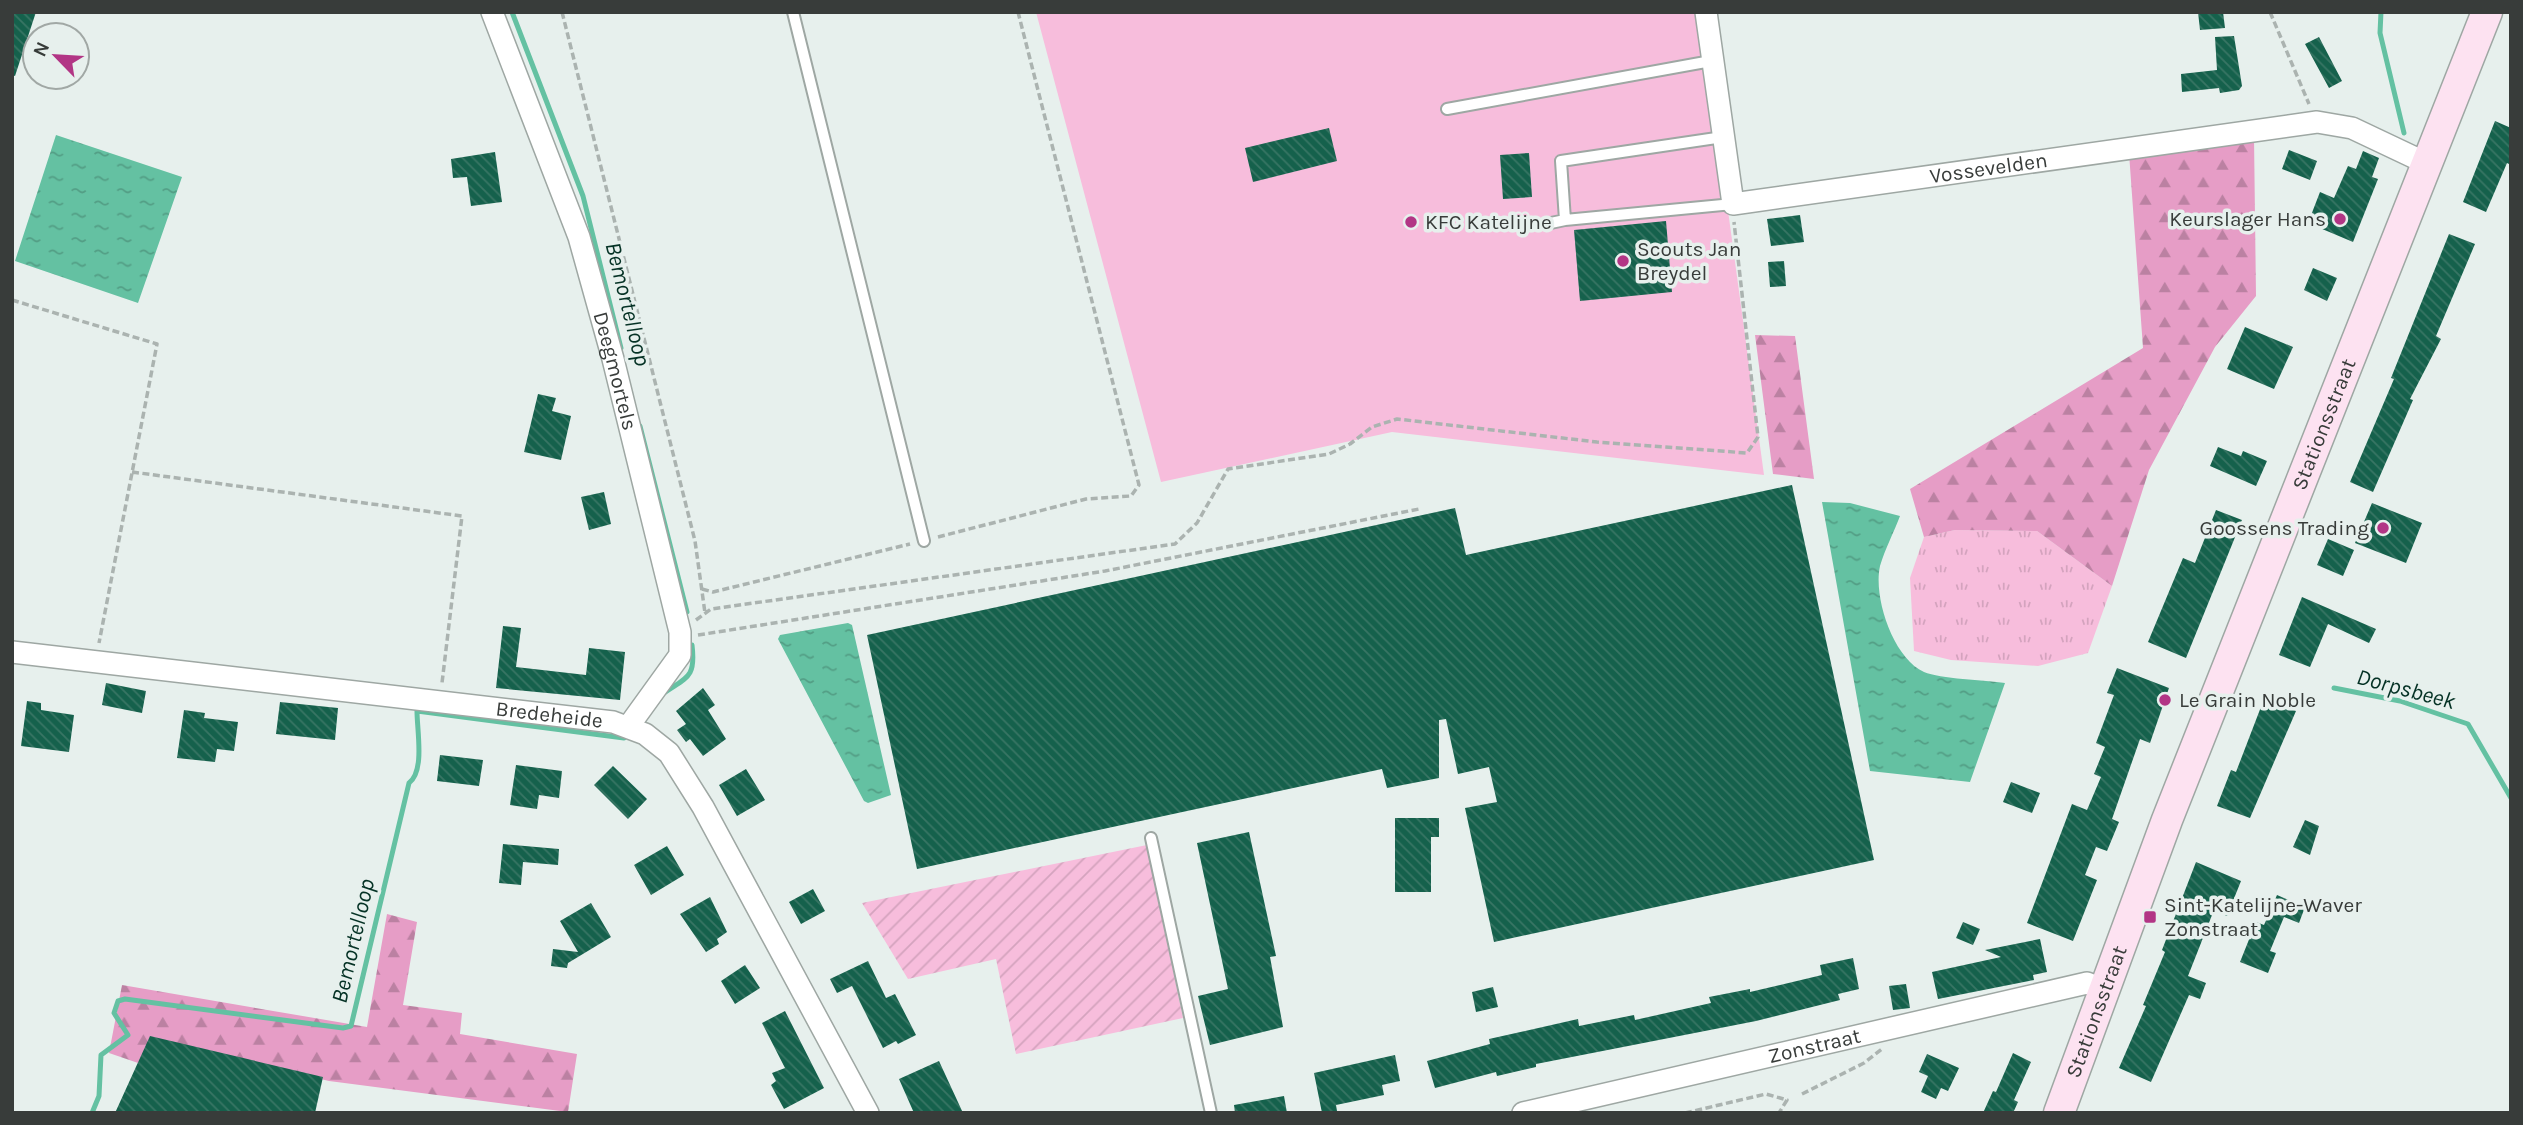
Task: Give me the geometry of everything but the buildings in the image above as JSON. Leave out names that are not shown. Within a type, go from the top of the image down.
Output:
[{"type":"street","name":"Deegmortels","points":[[492,12],[579,237],[613,359],[680,638]]},
{"type":"street","points":[[1706,12],[1733,204]]},
{"type":"street","name":"Stationsstraat","points":[[2059,1113],[2167,820],[2487,12]]},
{"type":"street","name":"Vossevelden","points":[[1733,204],[2317,122],[2353,128],[2428,164]]},
{"type":"street","points":[[628,727],[680,655],[680,638]]},
{"type":"street","name":"Bredeheide","points":[[12,652],[440,702],[628,727],[645,734],[669,754],[703,807],[868,1113]]},
{"type":"street","name":"Zonstraat","points":[[1523,1113],[2087,983],[2105,990]]},
{"type":"lane","points":[[793,12],[924,541]]},
{"type":"lane","points":[[1447,109],[1711,61]]},
{"type":"lane","points":[[1564,220],[1561,161],[1723,137]]},
{"type":"lane","points":[[1546,224],[1733,204]]},
{"type":"lane","points":[[1151,838],[1211,1113]]},
{"type":"path","points":[[562,12],[695,541],[705,613]]},
{"type":"path","points":[[702,589],[713,592],[1086,499],[1131,496],[1139,485],[1018,12]]},
{"type":"path","points":[[2270,12],[2317,122]]},
{"type":"path","points":[[680,638],[711,609],[1174,544],[1197,523],[1228,469],[1329,454],[1350,444],[1372,428],[1396,419],[1597,442],[1747,453],[1758,437],[1758,429],[1733,204]]},
{"type":"path","points":[[12,300],[157,344],[95,662]]},
{"type":"path","points":[[132,472],[462,516],[440,702]]},
{"type":"path","points":[[680,638],[723,629],[1105,571],[1419,509]]},
{"type":"path","points":[[1802,1094],[1879,1054],[1883,1048],[1875,1032]]},
{"type":"path","points":[[1685,1113],[1766,1094],[1787,1100],[1779,1113]]},
{"type":"green space","name":"KFC Katelijne","points":[[1036,12],[1701,12],[1764,475],[1392,432],[1161,482]]},
{"type":"green space","points":[[2254,137],[2256,296],[2215,347],[2149,470],[2112,586],[2037,531],[1955,530],[1924,537],[1910,489],[2143,348],[2129,153]]},
{"type":"green space","points":[[1755,335],[1795,336],[1814,479],[1773,474]]},
{"type":"green space","points":[[1955,530],[2037,531],[2112,586],[2088,653],[2038,666],[1951,660],[1914,651],[1910,578],[1924,537]]},
{"type":"green space","points":[[1147,845],[1183,1018],[1016,1054],[996,959],[908,979],[862,903]]},
{"type":"green space","points":[[387,914],[417,922],[403,1005],[462,1013],[460,1034],[577,1054],[568,1112],[329,1081],[152,1039],[141,1064],[109,1053],[122,985],[367,1027]]},
{"type":"water","points":[[56,135],[182,177],[138,303],[15,261]]},
{"type":"water","points":[[1822,502],[1850,503],[1900,516],[1880,566],[1880,594],[1888,625],[1903,654],[1913,665],[1924,672],[1941,676],[2005,683],[1970,782],[1870,771]]},
{"type":"water","points":[[848,623],[852,625],[891,795],[868,803],[864,801],[778,639],[780,635]]},
{"type":"waterway","name":"Bemortelloop","points":[[512,12],[583,196],[621,348]]},
{"type":"waterway","name":"Dorpsbeek","points":[[2381,12],[2380,33],[2404,133]]},
{"type":"waterway","name":"Bemortelloop","points":[[640,426],[687,612]]},
{"type":"waterway","name":"Bemortelloop","points":[[664,693],[684,679],[691,670],[692,645]]},
{"type":"waterway","name":"Dorpsbeek","points":[[2334,688],[2400,701],[2468,724],[2511,798]]},
{"type":"waterway","name":"Bemortelloop","points":[[92,1113],[99,1096],[101,1055],[128,1035],[114,1013],[118,1001],[125,999],[343,1028],[351,1026],[409,783],[417,770],[417,711],[624,738]]},
{"type":"place","name":"Keurslager Hans","points":[[2340,219]]},
{"type":"place","name":"KFC Katelijne","points":[[1411,222]]},
{"type":"place","name":"Scouts Jan Breydel","points":[[1623,261]]},
{"type":"place","name":"Goossens Trading","points":[[2383,528]]},
{"type":"place","name":"Le Grain Noble","points":[[2165,700]]},
{"type":"place","name":"Sint-Katelijne-Waver Zonstraat","points":[[2150,917]]}]
